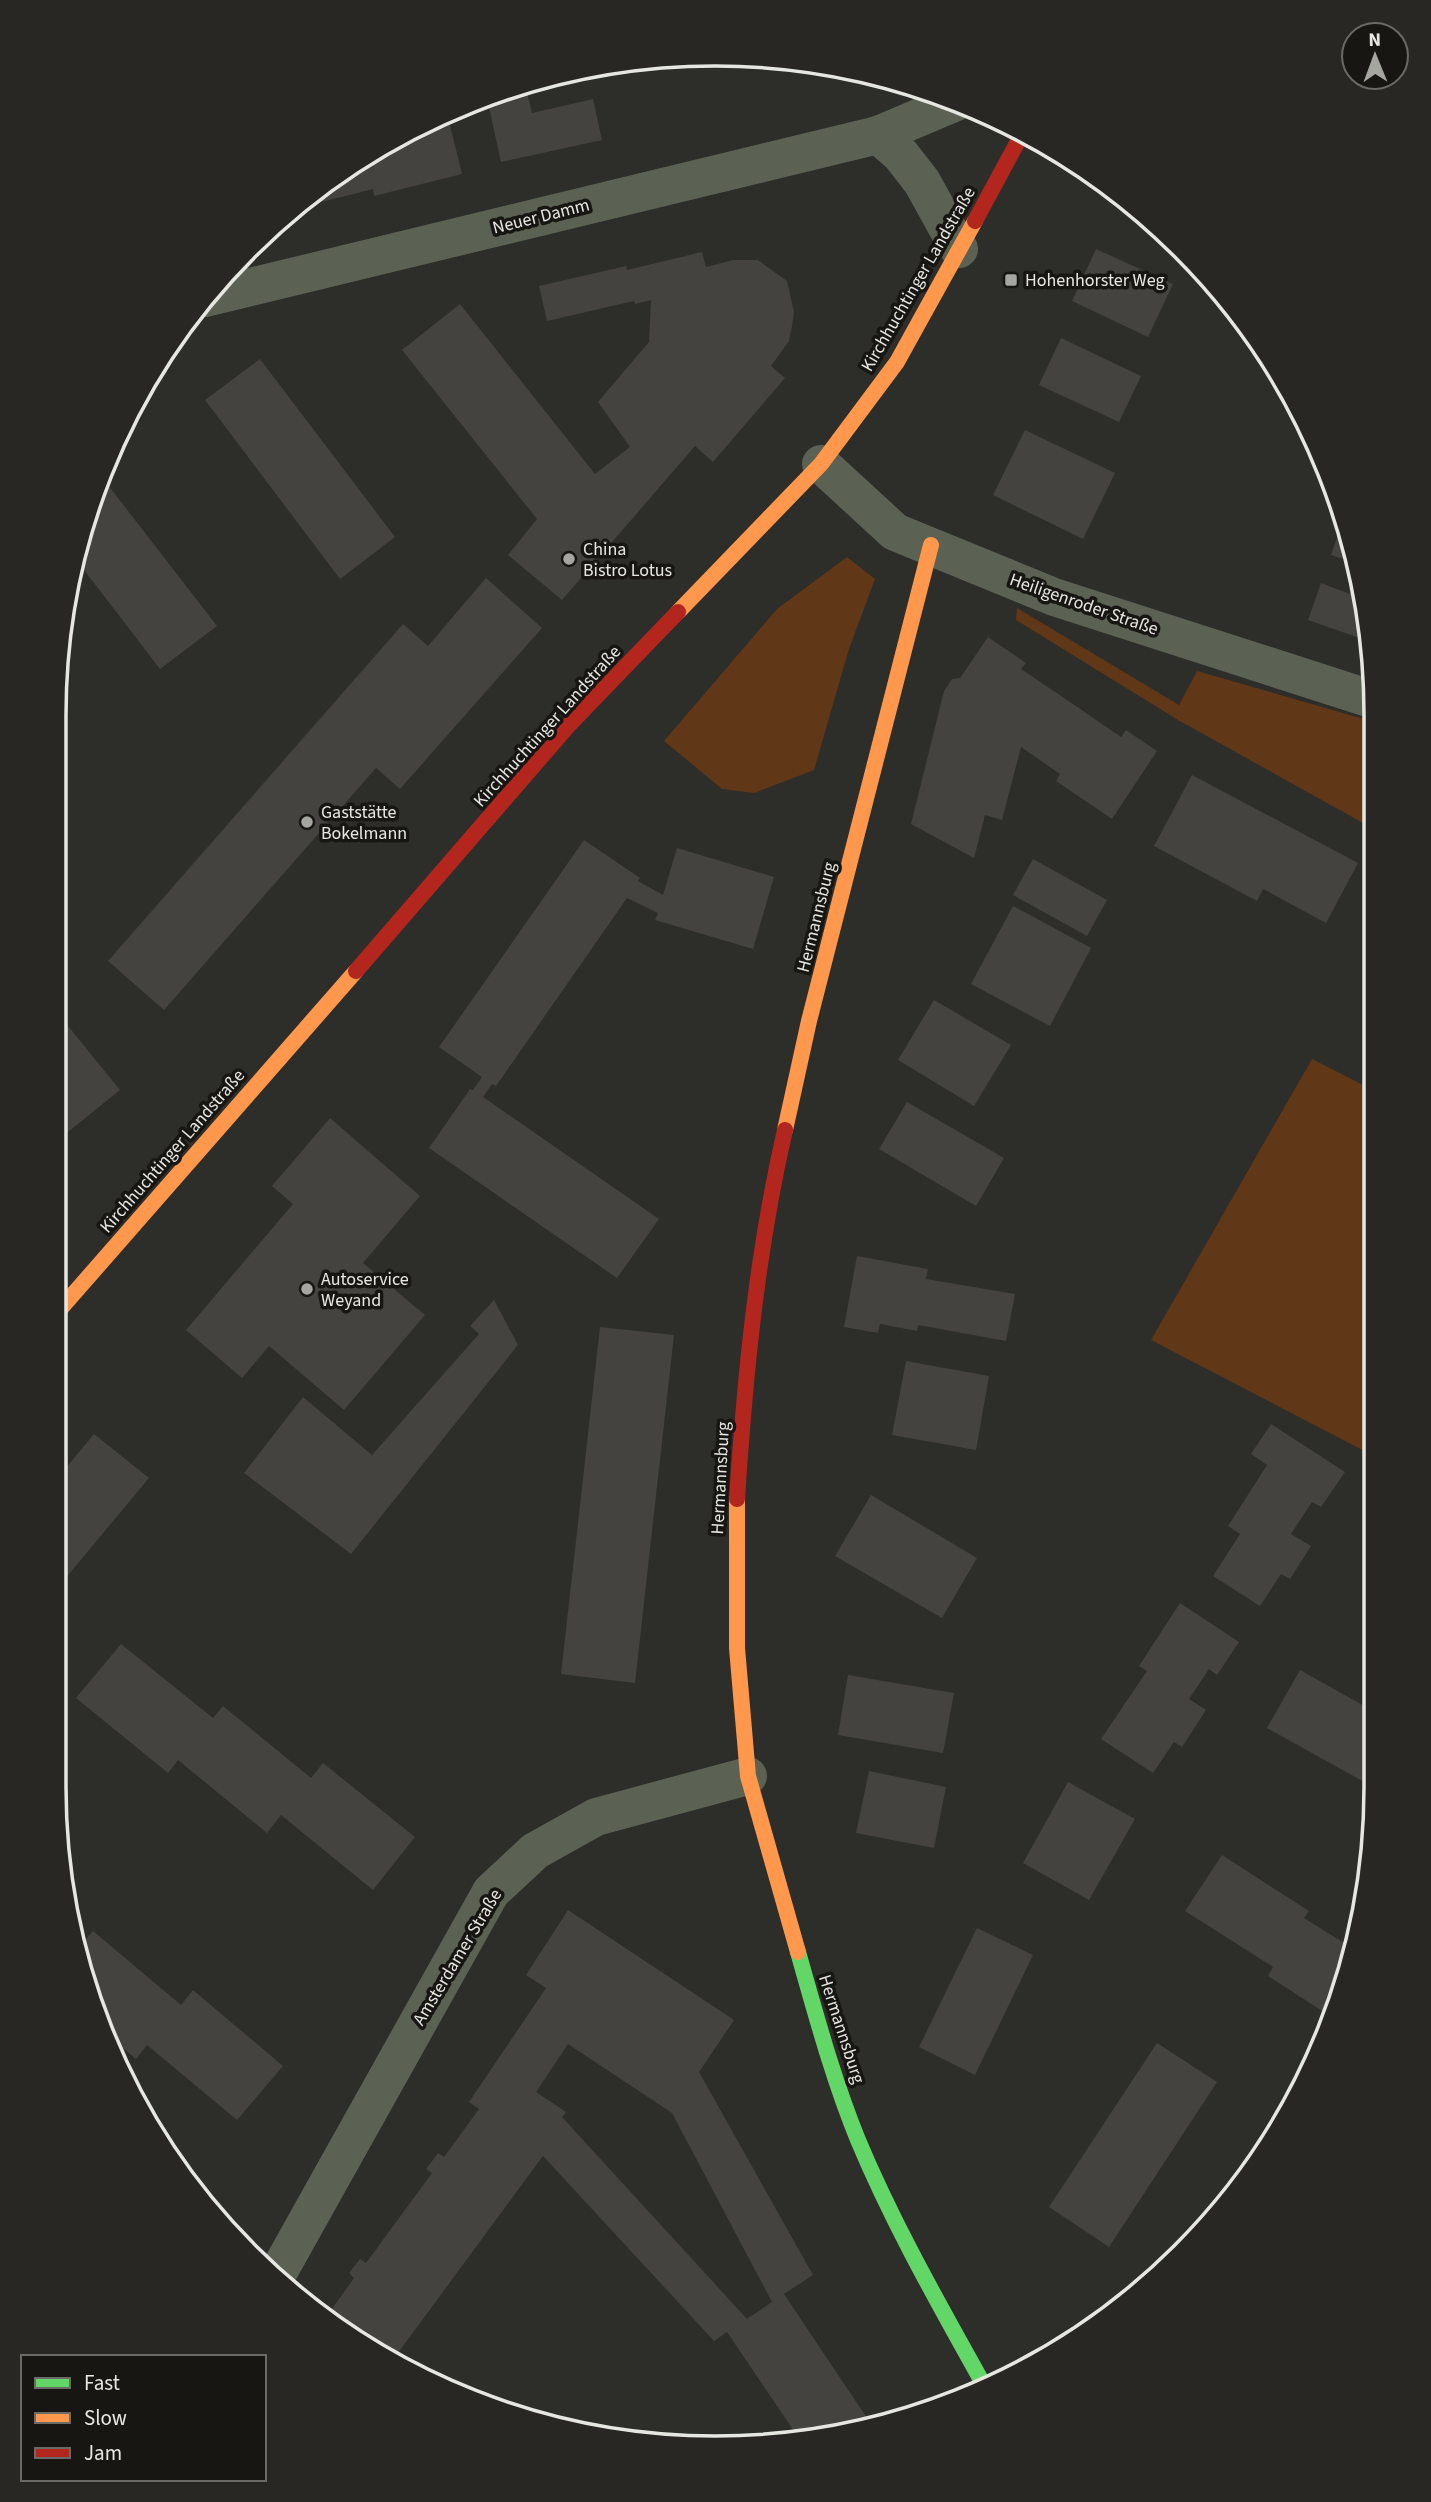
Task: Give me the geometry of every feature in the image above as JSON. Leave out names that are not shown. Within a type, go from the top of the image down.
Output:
[{"type":"street","name":"Neuer Damm","points":[[223,294],[878,135],[942,108]]},
{"type":"street","points":[[878,135],[901,155],[922,182],[959,249]]},
{"type":"street","name":"Kirchhuchtinger Landstraße","points":[[66,1302],[568,726],[821,464],[897,362],[1018,141]]},
{"type":"street","name":"Heiligenroder Straße","points":[[821,464],[895,532],[1054,597],[1364,696]]},
{"type":"street","name":"Hermannsburg","points":[[931,545],[809,1021],[770,1195],[745,1380],[736,1521],[737,1648],[748,1776],[826,2050],[858,2139],[901,2235],[980,2379]]},
{"type":"street","name":"Amsterdamer Straße","points":[[281,2267],[491,1892],[535,1851],[596,1816],[748,1776]]},
{"type":"shaded area","points":[[847,557],[875,579],[849,649],[814,770],[754,793],[722,789],[664,741],[777,609]]},
{"type":"shaded area","points":[[1017,608],[1179,705],[1197,671],[1364,719],[1364,824],[1178,720],[1016,620]]},
{"type":"shaded area","points":[[1312,1059],[1364,1085],[1364,1451],[1151,1340]]},
{"type":"building","points":[[528,95],[532,113],[593,99],[602,140],[501,162],[489,108]]},
{"type":"building","points":[[450,124],[462,174],[374,196],[373,189],[318,203],[391,153]]},
{"type":"building","points":[[1096,249],[1173,284],[1148,337],[1072,301]]},
{"type":"building","points":[[702,252],[706,267],[733,260],[758,260],[787,281],[794,312],[792,326],[789,341],[771,366],[785,378],[713,462],[695,446],[562,600],[508,555],[537,519],[402,350],[460,304],[595,474],[630,447],[598,402],[649,342],[651,300],[635,304],[634,301],[547,321],[539,286],[626,266],[627,270]]},
{"type":"building","points":[[1061,338],[1141,376],[1119,422],[1039,385]]},
{"type":"building","points":[[260,359],[395,537],[340,579],[205,400]]},
{"type":"building","points":[[1025,430],[1115,473],[1083,539],[993,495]]},
{"type":"building","points":[[109,486],[217,626],[160,669],[84,570]]},
{"type":"building","points":[[1338,534],[1345,559],[1331,555]]},
{"type":"building","points":[[486,578],[542,628],[400,789],[376,768],[164,1010],[108,961],[403,624],[428,646]]},
{"type":"building","points":[[1321,583],[1350,594],[1352,589],[1360,638],[1308,620]]},
{"type":"building","points":[[988,637],[1026,663],[1021,669],[1121,737],[1126,730],[1157,751],[1112,819],[1056,781],[1060,774],[1021,747],[1002,820],[985,815],[974,858],[911,824],[944,691],[952,679],[960,678]]},
{"type":"building","points":[[1192,775],[1358,863],[1326,923],[1263,889],[1257,901],[1154,846]]},
{"type":"building","points":[[584,840],[640,878],[638,881],[663,895],[677,848],[774,877],[753,949],[655,920],[658,913],[627,898],[496,1086],[492,1084],[483,1097],[659,1219],[617,1278],[429,1148],[470,1089],[473,1090],[482,1077],[439,1047]]},
{"type":"building","points":[[1033,859],[1107,900],[1087,936],[1013,895]]},
{"type":"building","points":[[1013,906],[1091,948],[1050,1026],[971,984]]},
{"type":"building","points":[[934,1000],[1011,1045],[974,1106],[898,1060]]},
{"type":"building","points":[[66,1024],[120,1090],[66,1134]]},
{"type":"building","points":[[907,1102],[1004,1158],[976,1206],[879,1149]]},
{"type":"building","name":"Autoservice Weyand","points":[[330,1118],[420,1196],[363,1263],[425,1315],[344,1410],[269,1346],[242,1378],[186,1330],[293,1204],[272,1186]]},
{"type":"building","points":[[857,1256],[928,1269],[926,1279],[1015,1294],[1006,1341],[918,1325],[917,1331],[880,1324],[878,1333],[844,1327]]},
{"type":"building","points":[[494,1300],[518,1345],[351,1554],[244,1473],[303,1397],[372,1455],[479,1334],[470,1326]]},
{"type":"building","points":[[600,1327],[674,1335],[635,1683],[561,1674]]},
{"type":"building","points":[[906,1361],[989,1376],[976,1450],[892,1435]]},
{"type":"building","points":[[1271,1424],[1345,1472],[1321,1507],[1312,1502],[1291,1534],[1311,1546],[1290,1579],[1281,1574],[1260,1606],[1213,1576],[1240,1534],[1228,1526],[1267,1465],[1251,1454]]},
{"type":"building","points":[[94,1434],[149,1478],[66,1578],[66,1468]]},
{"type":"building","points":[[871,1495],[977,1558],[942,1618],[835,1556]]},
{"type":"building","points":[[1180,1603],[1239,1642],[1217,1675],[1209,1669],[1189,1699],[1206,1710],[1182,1747],[1174,1742],[1153,1773],[1101,1739],[1147,1671],[1139,1666]]},
{"type":"building","points":[[121,1644],[213,1718],[223,1706],[311,1778],[323,1763],[415,1837],[373,1890],[281,1815],[267,1833],[178,1760],[168,1773],[76,1698]]},
{"type":"building","points":[[1300,1670],[1364,1706],[1364,1782],[1267,1728]]},
{"type":"building","points":[[848,1675],[954,1693],[943,1753],[838,1735]]},
{"type":"building","points":[[869,1771],[946,1787],[934,1848],[856,1833]]},
{"type":"building","points":[[1068,1782],[1135,1819],[1089,1900],[1023,1863]]},
{"type":"building","points":[[1222,1855],[1309,1911],[1304,1918],[1345,1943],[1324,2012],[1268,1976],[1273,1967],[1185,1911]]},
{"type":"building","points":[[568,1910],[734,2020],[699,2072],[813,2275],[784,2294],[866,2417],[794,2431],[727,2332],[714,2341],[543,2156],[398,2353],[332,2309],[354,2278],[349,2273],[360,2259],[366,2263],[432,2173],[426,2169],[438,2153],[444,2157],[479,2109],[469,2102],[546,1988],[526,1975]],"holes":[[[568,2044],[672,2113],[772,2302],[747,2319],[562,2117],[566,2112],[536,2092]]]},
{"type":"building","points":[[977,1928],[1033,1955],[975,2075],[919,2047]]},
{"type":"building","points":[[93,1931],[181,2005],[193,1990],[283,2066],[237,2120],[147,2045],[136,2059],[121,2046],[101,1995],[86,1940]]},
{"type":"building","points":[[1157,2043],[1217,2082],[1109,2247],[1049,2207]]},
{"type":"traffic: fast","points":[[798,1952],[818,2023],[858,2140],[902,2235],[980,2379]]},
{"type":"traffic: slow","points":[[678,612],[821,464],[897,362],[975,221]]},
{"type":"traffic: slow","points":[[785,1130],[809,1021],[931,545]]},
{"type":"traffic: slow","points":[[66,1302],[356,971]]},
{"type":"traffic: slow","points":[[737,1499],[737,1648],[748,1776],[798,1952]]},
{"type":"traffic: jam","points":[[975,221],[1018,141]]},
{"type":"traffic: jam","points":[[356,971],[568,726],[678,612]]},
{"type":"traffic: jam","points":[[737,1499],[754,1313],[767,1221],[785,1130]]},
{"type":"place","name":"Hohenhorster Weg","points":[[1011,280]]},
{"type":"place","name":"China Bistro Lotus","points":[[569,559]]},
{"type":"place","name":"Gaststätte Bokelmann","points":[[307,822]]},
{"type":"place","name":"Autoservice Weyand","points":[[307,1289]]}]
